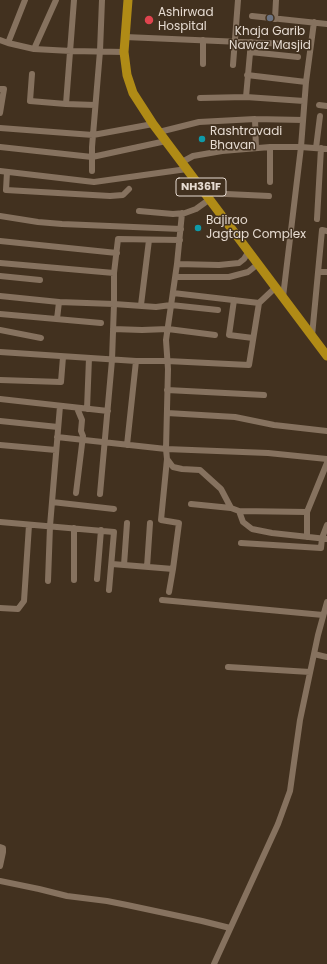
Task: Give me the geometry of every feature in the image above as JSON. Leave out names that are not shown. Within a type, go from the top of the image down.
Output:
[{"type":"highway","name":"NH361F","points":[[128,0],[124,52],[127,75],[131,87],[153,124],[327,356]]},
{"type":"street","points":[[8,44],[25,0]]},
{"type":"street","points":[[34,48],[56,0]]},
{"type":"street","points":[[66,104],[74,0]]},
{"type":"street","points":[[92,171],[102,0]]},
{"type":"street","points":[[233,65],[238,0]]},
{"type":"street","points":[[275,18],[276,0]]},
{"type":"street","points":[[252,16],[327,24]]},
{"type":"street","points":[[283,297],[301,147],[306,82],[314,22]]},
{"type":"street","points":[[125,37],[288,44]]},
{"type":"street","points":[[0,40],[8,44],[34,48],[71,51],[124,52]]},
{"type":"street","points":[[202,64],[203,40]]},
{"type":"street","points":[[246,97],[251,42]]},
{"type":"street","points":[[250,52],[298,57]]},
{"type":"street","points":[[32,74],[30,101],[95,105]]},
{"type":"street","points":[[247,75],[306,82]]},
{"type":"street","points":[[0,89],[4,89],[0,111]]},
{"type":"street","points":[[200,98],[246,97],[304,101]]},
{"type":"street","points":[[319,106],[327,106]]},
{"type":"street","points":[[317,219],[321,148],[320,116]]},
{"type":"street","points":[[159,132],[199,122],[255,119],[303,120]]},
{"type":"street","points":[[255,119],[256,148]]},
{"type":"street","points":[[0,128],[93,135],[153,124]]},
{"type":"street","points":[[0,148],[92,157],[166,141]]},
{"type":"street","points":[[129,189],[123,196],[6,190],[3,171],[94,182],[184,165],[193,156],[222,151],[270,147],[321,148]]},
{"type":"street","points":[[270,147],[270,182]]},
{"type":"street","points":[[88,181],[88,195]]},
{"type":"street","points":[[140,211],[173,214],[182,213],[196,208],[207,196],[269,196]]},
{"type":"street","points":[[169,592],[179,522],[161,520],[167,460],[166,340],[176,277],[182,213]]},
{"type":"street","points":[[0,216],[62,224],[181,229]]},
{"type":"street","points":[[312,336],[322,230],[327,231]]},
{"type":"street","points":[[100,494],[112,360],[114,273],[118,239],[180,240]]},
{"type":"street","points":[[0,240],[117,253]]},
{"type":"street","points":[[141,305],[149,240]]},
{"type":"street","points":[[177,264],[219,265],[238,263],[244,259],[249,251]]},
{"type":"street","points":[[0,263],[114,273]]},
{"type":"street","points":[[176,277],[229,278],[248,272],[258,264]]},
{"type":"street","points":[[318,272],[327,272]]},
{"type":"street","points":[[0,276],[40,280]]},
{"type":"street","points":[[0,352],[112,360],[249,364],[259,303],[276,287]]},
{"type":"street","points":[[173,293],[259,303]]},
{"type":"street","points":[[0,296],[59,302],[141,305],[156,307],[171,305],[218,310]]},
{"type":"street","points":[[234,300],[229,335],[254,338]]},
{"type":"street","points":[[57,319],[59,302]]},
{"type":"street","points":[[0,314],[101,323]]},
{"type":"street","points":[[113,328],[142,330],[168,329],[215,335]]},
{"type":"street","points":[[0,330],[41,338]]},
{"type":"street","points":[[0,380],[61,382],[63,357]]},
{"type":"street","points":[[87,409],[89,358]]},
{"type":"street","points":[[127,445],[136,361]]},
{"type":"street","points":[[167,390],[264,395]]},
{"type":"street","points":[[0,399],[108,411]]},
{"type":"street","points":[[48,581],[50,526],[60,406]]},
{"type":"street","points":[[76,493],[83,436],[81,431],[82,420],[77,408]]},
{"type":"street","points":[[167,413],[235,417],[274,425],[327,431]]},
{"type":"street","points":[[0,421],[58,427]]},
{"type":"street","points":[[57,437],[166,449],[268,452],[327,459]]},
{"type":"street","points":[[0,445],[56,450]]},
{"type":"street","points":[[167,460],[173,467],[200,470],[221,489],[231,508]]},
{"type":"street","points":[[307,537],[307,512],[327,462]]},
{"type":"street","points":[[52,502],[114,509]]},
{"type":"street","points":[[191,504],[231,508],[239,511],[307,512]]},
{"type":"street","points":[[239,511],[243,522],[252,529],[272,534],[324,538]]},
{"type":"street","points":[[0,522],[114,532],[109,590]]},
{"type":"street","points":[[124,565],[127,523]]},
{"type":"street","points":[[147,567],[150,523]]},
{"type":"street","points":[[0,608],[18,609],[24,600],[29,525]]},
{"type":"street","points":[[241,543],[321,548],[327,525]]},
{"type":"street","points":[[74,528],[74,580]]},
{"type":"street","points":[[97,579],[101,530]]},
{"type":"street","points":[[112,564],[173,569]]},
{"type":"street","points":[[162,600],[323,615]]},
{"type":"street","points":[[214,964],[278,824],[290,791],[300,720],[327,602]]},
{"type":"street","points":[[314,654],[327,657]]},
{"type":"street","points":[[228,667],[310,672]]},
{"type":"street","points":[[0,848],[3,848],[3,852],[0,866]]},
{"type":"street","points":[[0,881],[67,896],[127,905],[230,928]]},
{"type":"place","name":"Khaja Garib Nawaz Masjid","points":[[270,18]]},
{"type":"place","name":"Ashirwad Hospital","points":[[149,20]]},
{"type":"place","name":"Rashtravadi Bhavan","points":[[202,139]]},
{"type":"place","name":"Bajirao Jagtap Complex","points":[[198,228]]}]
